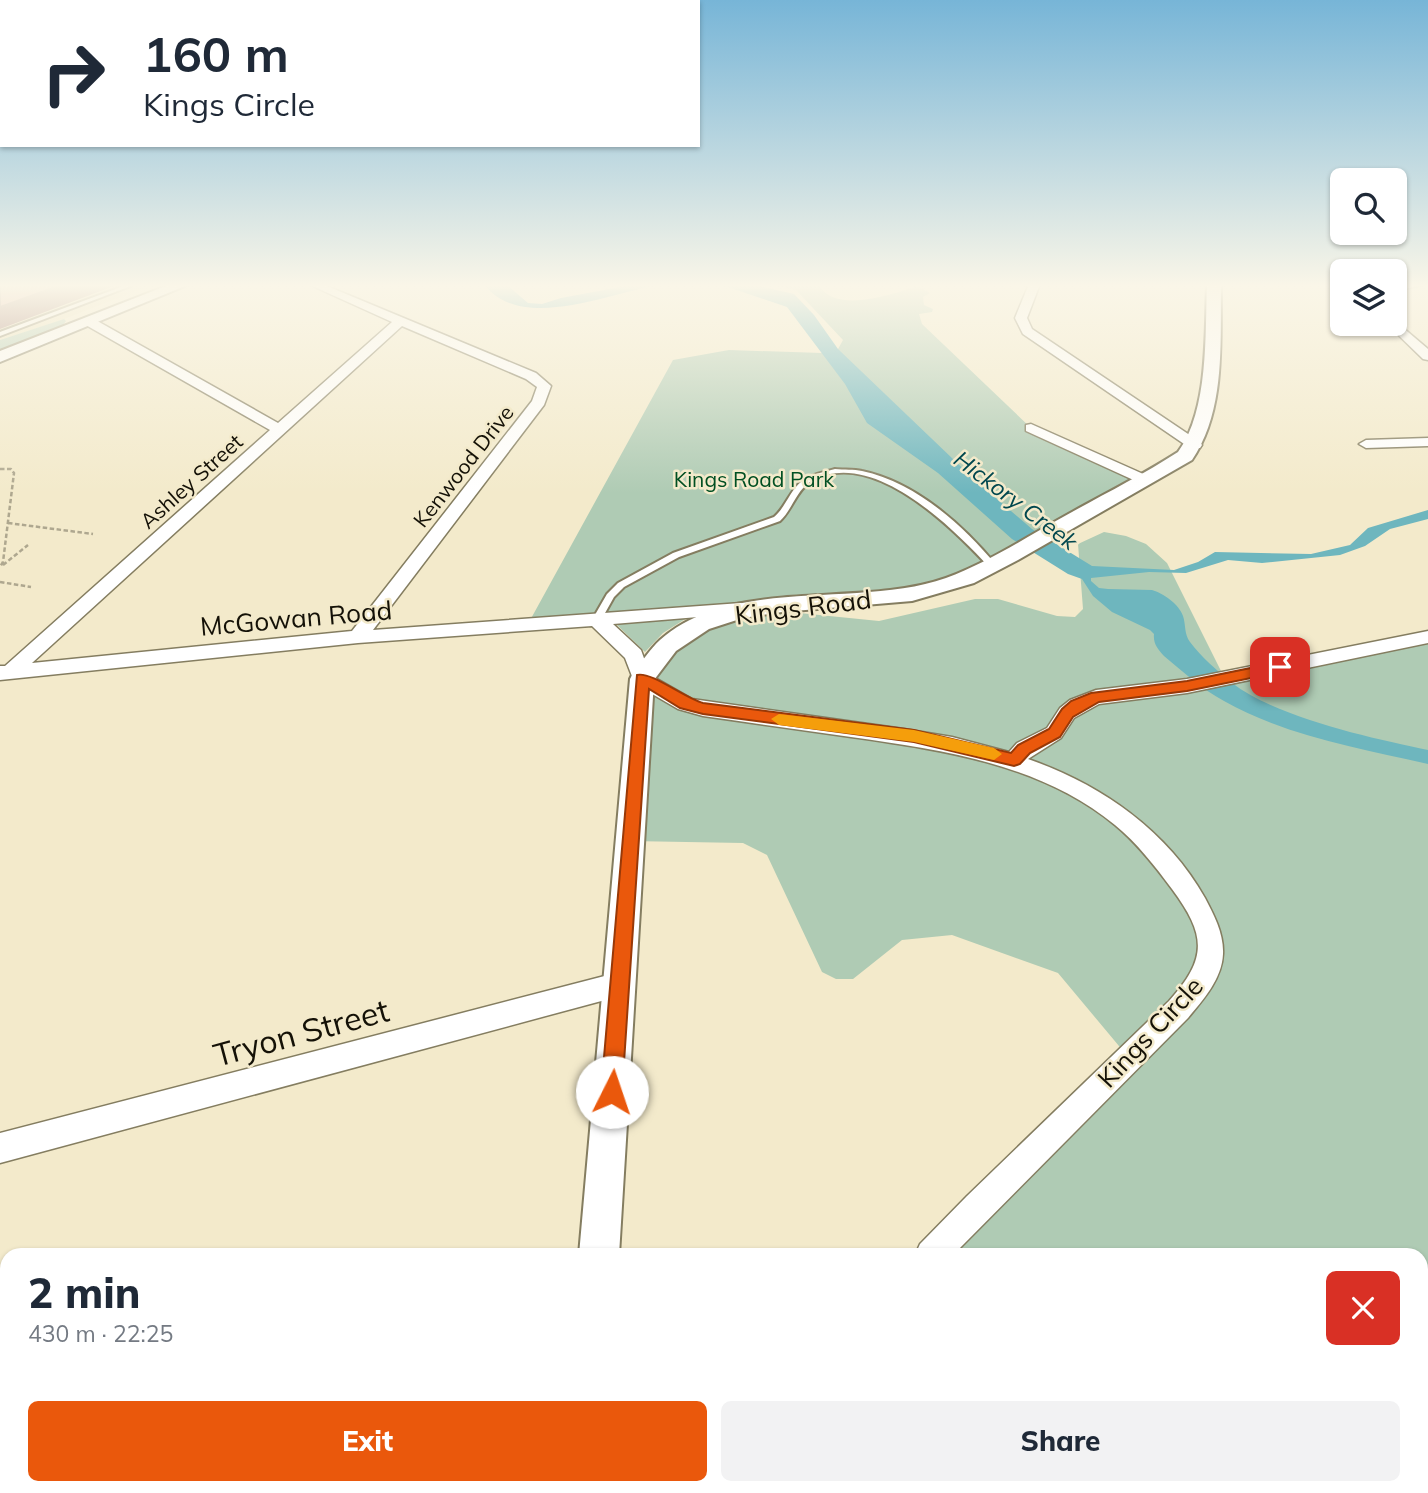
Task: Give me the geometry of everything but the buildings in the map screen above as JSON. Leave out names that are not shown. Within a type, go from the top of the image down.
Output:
[{"type":"street","points":[[146,354],[279,429]]},
{"type":"street","name":"Ashley Street","points":[[5,673],[363,354]]},
{"type":"street","name":"Kenwood Drive","points":[[358,637],[539,401],[544,386],[531,376],[478,354]]},
{"type":"street","points":[[1060,354],[1195,445],[1206,403],[1209,354]]},
{"type":"street","points":[[1031,428],[1145,480]]},
{"type":"street","points":[[1366,444],[1428,442]]},
{"type":"street","name":"Kings Road","points":[[642,679],[657,655],[684,633],[703,623],[754,608],[925,591],[950,584],[1001,561],[1145,480],[1185,456],[1195,445]]},
{"type":"street","name":"McGowan Road","points":[[5,673],[358,637],[754,608]]},
{"type":"street","points":[[597,620],[634,655],[642,679],[600,1248]]},
{"type":"street","points":[[1014,760],[1024,749],[1054,733],[1067,713],[1077,705],[1096,697],[1187,686],[1427,638]]},
{"type":"street","name":"Kings Circle","points":[[642,679],[677,700],[703,709],[914,736],[1014,760],[1065,781],[1105,806],[1146,841],[1178,876],[1198,908],[1211,942],[1205,976],[1180,1007],[938,1248]]},
{"type":"street","name":"Tryon Street","points":[[0,1148],[620,984]]},
{"type":"lane","points":[[597,620],[610,596],[621,585],[676,555],[777,519],[785,513],[797,489],[807,480],[827,473],[866,474],[885,480],[920,499],[968,540],[1001,561]]},
{"type":"path","points":[[0,469],[13,471],[1,567]]},
{"type":"path","points":[[8,523],[93,534]]},
{"type":"path","points":[[1,567],[28,545]]},
{"type":"path","points":[[0,582],[31,587]]},
{"type":"green space","name":"Kings Road Park","points":[[708,354],[953,354],[1031,428],[1145,480],[950,584],[759,609],[879,621],[975,599],[998,599],[1057,616],[1075,617],[1083,609],[1078,544],[1104,532],[1126,536],[1146,544],[1167,563],[1226,681],[1428,637],[1428,1248],[938,1248],[1129,1058],[1058,973],[952,935],[902,940],[853,979],[836,979],[822,972],[767,855],[743,843],[630,841],[649,667],[728,615],[528,624],[673,360]]},
{"type":"green space","points":[[690,616],[663,633],[645,652],[616,624]]},
{"type":"water","points":[[822,354],[843,354],[977,482],[1032,529],[1092,566],[1174,570],[1198,562],[1215,552],[1311,554],[1350,545],[1368,528],[1428,510],[1428,519],[1390,529],[1365,546],[1340,555],[1262,563],[1228,560],[1186,573],[1149,572],[1091,578],[1091,581],[1099,588],[1152,590],[1166,596],[1181,612],[1187,636],[1194,648],[1232,683],[1251,695],[1274,707],[1326,725],[1428,750],[1428,764],[1298,732],[1248,713],[1208,691],[1164,656],[1156,646],[1154,634],[1150,630],[1112,612],[1093,596],[1082,579],[1068,574],[1012,539],[938,473],[867,423],[845,384]]},
{"type":"slow traffic","points":[[779,719],[914,736],[994,754]]},
{"type":"route","points":[[612,1092],[642,679],[685,704],[703,709],[914,736],[1014,760],[1024,749],[1054,733],[1067,713],[1077,705],[1096,697],[1187,686],[1280,667]]},
{"type":"water label","name":"Hickory Creek","points":[[1016,500]]}]
